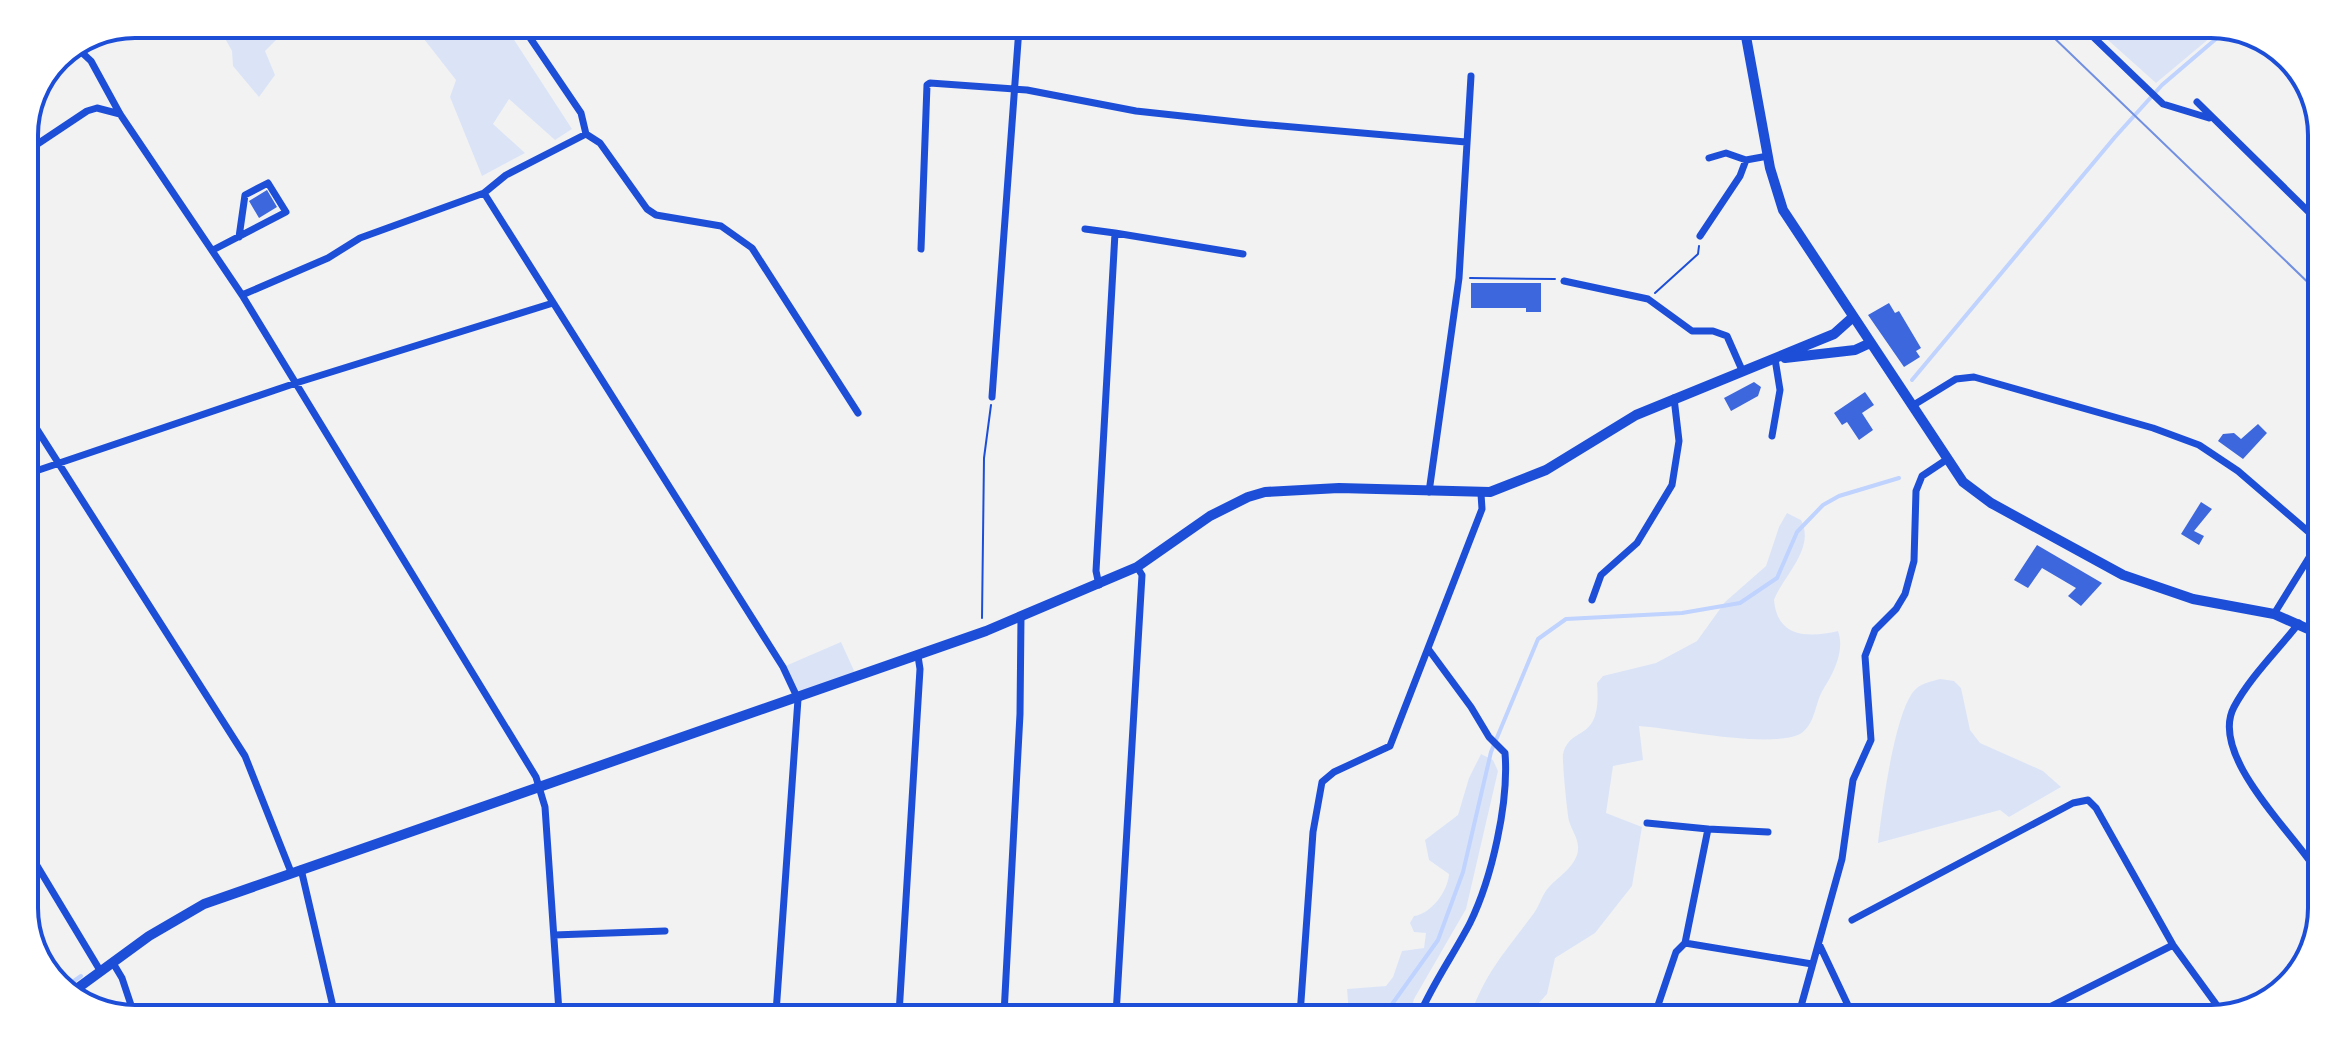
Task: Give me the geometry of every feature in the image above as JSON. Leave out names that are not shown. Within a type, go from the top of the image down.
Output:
[{"type":"main road","points":[[1746,38],[1768,156],[1779,199],[1792,228],[1946,460],[1976,493],[2105,567],[2179,595],[2274,614],[2308,628]]},
{"type":"main road","points":[[79,987],[204,904],[541,789],[986,631],[1137,567],[1210,516],[1265,492],[1339,488],[1481,494],[1546,470],[1636,415],[1834,334],[1853,317]]},
{"type":"main road","points":[[1775,359],[1855,350],[1868,344]]},
{"type":"street","points":[[530,38],[581,113],[586,134],[600,143],[647,209],[656,215],[721,226],[752,248],[858,413]]},
{"type":"street","points":[[992,397],[1019,38]]},
{"type":"street","points":[[2094,38],[2158,99],[2184,113],[2209,118]]},
{"type":"street","points":[[83,53],[91,61],[120,114],[242,295],[541,789],[559,1005]]},
{"type":"street","points":[[1429,492],[1459,278],[1471,76]]},
{"type":"street","points":[[921,249],[927,85],[1017,89],[1136,111],[1466,142]]},
{"type":"street","points":[[2197,102],[2209,118],[2308,212]]},
{"type":"street","points":[[38,144],[87,111],[97,108],[120,114]]},
{"type":"street","points":[[242,295],[328,258],[360,238],[484,193],[506,175],[586,134]]},
{"type":"street","points":[[1709,158],[1726,153],[1746,160],[1768,156]]},
{"type":"street","points":[[1700,236],[1740,176],[1746,160]]},
{"type":"street","points":[[213,250],[239,237],[286,212],[268,183],[245,195],[239,237]]},
{"type":"street","points":[[484,193],[783,667],[798,699],[777,1005]]},
{"type":"street","points":[[1085,229],[1243,254]]},
{"type":"street","points":[[1099,585],[1096,571],[1115,233]]},
{"type":"street","points":[[1564,281],[1648,299],[1692,331],[1713,331],[1727,336],[1742,370]]},
{"type":"street","points":[[38,471],[296,383],[553,303]]},
{"type":"street","points":[[1772,436],[1780,390],[1775,359]]},
{"type":"street","points":[[1910,407],[1956,379],[1974,377],[2153,428],[2199,445],[2238,471],[2308,533]]},
{"type":"street","points":[[1592,600],[1601,575],[1637,543],[1672,485],[1679,441],[1674,398]]},
{"type":"street","points":[[38,430],[245,756],[296,871],[332,1005]]},
{"type":"street","points":[[1801,1005],[1842,859],[1853,780],[1871,740],[1865,656],[1875,630],[1896,609],[1909,583],[1914,561],[1916,491],[1922,476],[1946,460]]},
{"type":"street","points":[[1301,1005],[1313,832],[1322,782],[1334,772],[1390,746],[1482,509],[1481,494]]},
{"type":"street","points":[[2274,614],[2308,558]]},
{"type":"street","points":[[1117,1005],[1142,575],[1137,567]]},
{"type":"street","points":[[1004,1005],[1020,714],[1021,617]]},
{"type":"street","points":[[2299,623],[2233,709],[2230,732],[2243,769],[2308,859]]},
{"type":"street","points":[[1425,1005],[1470,923],[1488,874],[1507,775],[1505,753],[1489,737],[1429,650]]},
{"type":"street","points":[[900,1005],[920,669],[918,656]]},
{"type":"street","points":[[1852,920],[2080,799],[2088,800],[2096,808],[2173,945],[2216,1004]]},
{"type":"street","points":[[1647,823],[1768,832]]},
{"type":"street","points":[[1658,1005],[1676,952],[1685,943],[1708,829]]},
{"type":"street","points":[[38,867],[101,972]]},
{"type":"street","points":[[554,935],[665,931]]},
{"type":"street","points":[[1685,943],[1812,964]]},
{"type":"street","points":[[2054,1005],[2173,945]]},
{"type":"street","points":[[1820,946],[1848,1005]]},
{"type":"street","points":[[113,963],[131,1005]]},
{"type":"path","points":[[1648,299],[1698,254],[1700,236]]},
{"type":"path","points":[[1459,278],[1546,278]]},
{"type":"path","points":[[986,631],[982,621],[981,522],[984,458],[992,397]]},
{"type":"shaded area","points":[[225,38],[278,38],[265,51],[275,75],[259,97],[233,66],[232,51]]},
{"type":"shaded area","points":[[423,38],[513,38],[572,129],[555,140],[509,99],[493,124],[525,153],[482,176],[450,97],[456,80]]},
{"type":"shaded area","points":[[2106,38],[2210,38],[2156,83]]},
{"type":"shaded area","points":[[1787,513],[1801,520],[1805,530],[1801,551],[1774,600],[1776,613],[1781,622],[1796,632],[1816,634],[1838,631],[1840,638],[1837,661],[1810,722],[1803,732],[1772,739],[1724,737],[1639,726],[1643,760],[1613,766],[1606,813],[1642,827],[1632,886],[1595,933],[1555,958],[1547,994],[1537,1005],[1475,1005],[1498,962],[1547,890],[1577,855],[1577,842],[1568,816],[1563,754],[1572,739],[1591,725],[1597,703],[1597,683],[1603,676],[1656,663],[1697,641],[1725,602],[1766,566]]},
{"type":"shaded area","points":[[841,642],[856,675],[798,699],[783,667]]},
{"type":"shaded area","points":[[1940,679],[1954,681],[1961,688],[1970,730],[1980,743],[2043,771],[2061,787],[2009,817],[2000,810],[1878,843],[1890,764],[1906,704],[1919,687]]},
{"type":"shaded area","points":[[1481,754],[1493,760],[1498,771],[1466,909],[1413,1005],[1348,1005],[1347,989],[1386,986],[1393,977],[1402,951],[1424,948],[1426,933],[1414,932],[1410,923],[1414,916],[1438,901],[1449,874],[1429,860],[1425,840],[1458,815],[1469,778]]},
{"type":"building","points":[[267,190],[277,207],[259,218],[249,201]]},
{"type":"building","points":[[1471,283],[1541,283],[1541,312],[1526,312],[1526,308],[1471,308]]},
{"type":"building","points":[[1889,303],[1895,313],[1899,311],[1921,348],[1916,351],[1920,357],[1904,367],[1868,315]]},
{"type":"building","points":[[1754,382],[1761,387],[1758,396],[1731,411],[1724,398]]},
{"type":"building","points":[[1865,392],[1874,405],[1862,413],[1873,430],[1859,440],[1847,422],[1842,425],[1834,413]]},
{"type":"building","points":[[2258,424],[2267,433],[2243,459],[2218,441],[2223,434],[2234,433],[2241,439]]},
{"type":"building","points":[[2201,502],[2212,509],[2194,531],[2204,536],[2199,545],[2181,534]]},
{"type":"building","points":[[2037,545],[2102,583],[2081,606],[2068,596],[2076,588],[2042,568],[2028,588],[2014,580]]},
{"type":"waterway","points":[[1912,380],[2115,137],[2162,85],[2216,39]]},
{"type":"waterway","points":[[1391,1005],[1438,940],[1463,872],[1491,752],[1538,639],[1566,619],[1682,613],[1740,603],[1777,578],[1797,532],[1823,505],[1839,496],[1899,478]]},
{"type":"waterway","points":[[72,982],[81,976]]},
{"type":"tram line","points":[[2054,38],[2308,282]]}]
